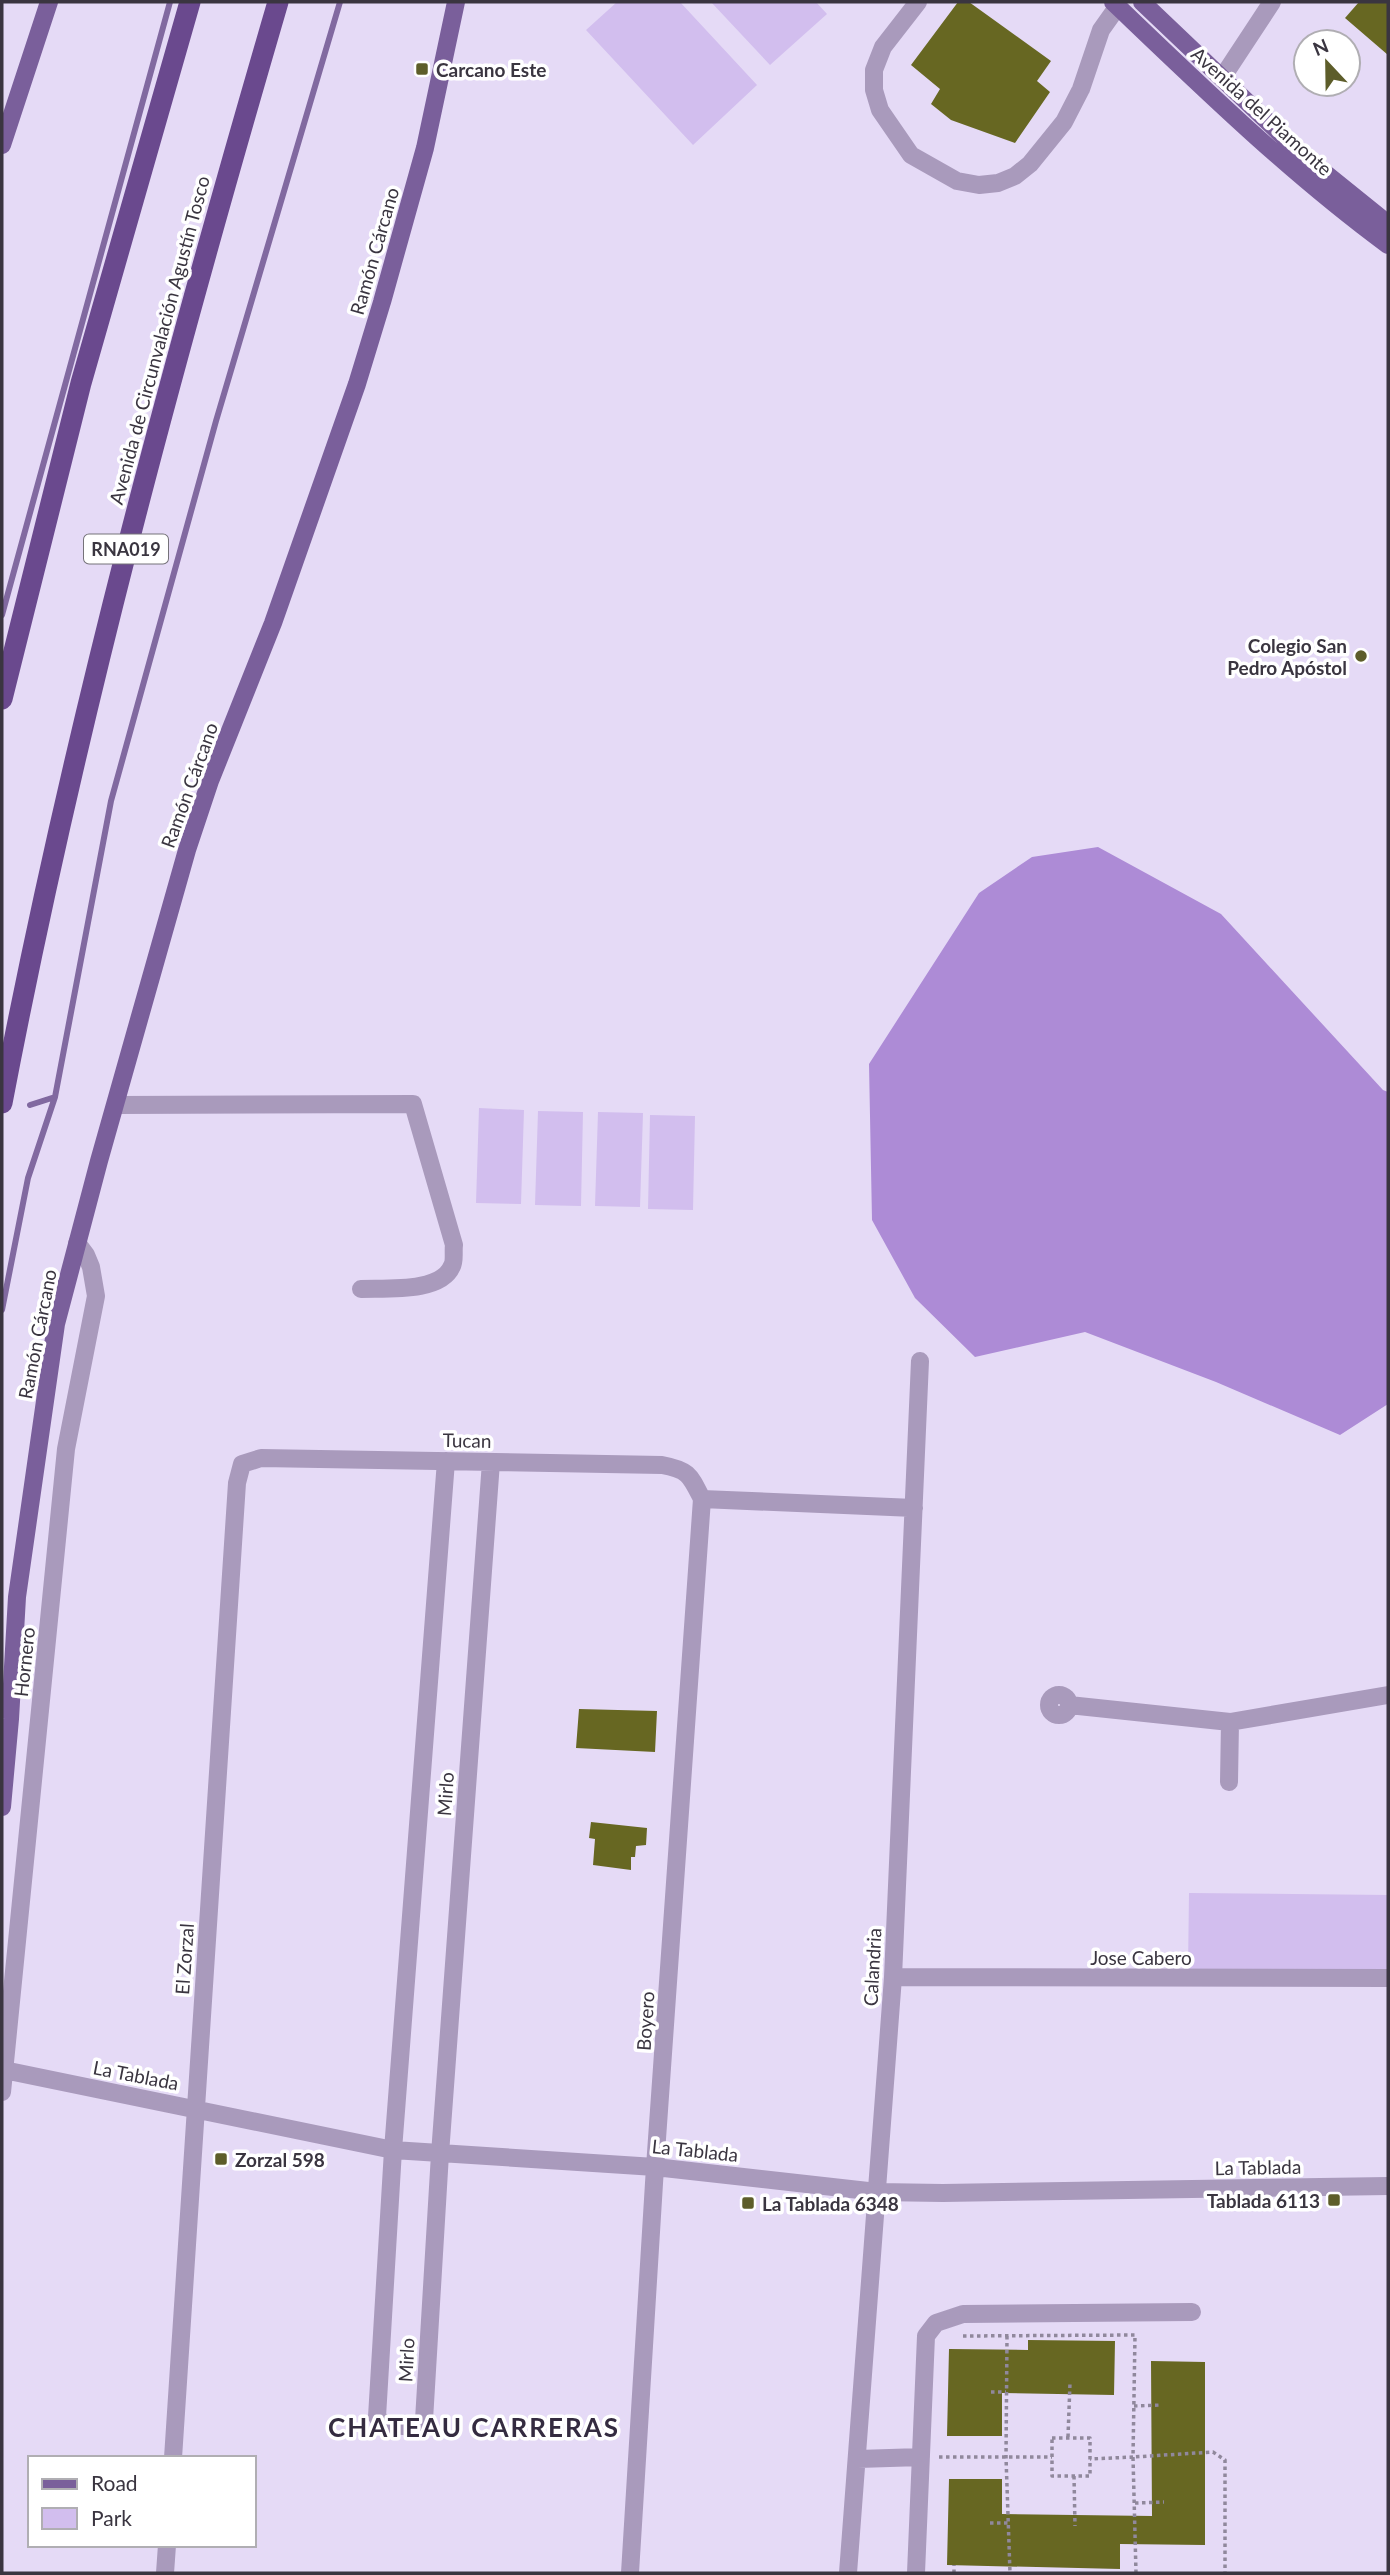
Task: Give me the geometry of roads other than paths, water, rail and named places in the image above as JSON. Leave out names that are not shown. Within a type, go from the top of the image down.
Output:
[{"type":"highway","points":[[2,699],[81,383],[190,2]]},
{"type":"highway","name":"Avenida de Circunvalación Agustín Tosco","points":[[2,1103],[48,874],[112,606],[164,401],[278,2]]},
{"type":"main road","points":[[2,145],[49,2]]},
{"type":"main road","name":"Ramón Cárcano","points":[[2,1807],[17,1597],[56,1324],[187,850],[210,781],[273,622],[360,372],[425,148],[456,2]]},
{"type":"main road","name":"Avenida del Piamonte","points":[[1142,2],[1305,157],[1388,224]]},
{"type":"main road","name":"Avenida del Piamonte","points":[[1116,4],[1272,152],[1388,245]]},
{"type":"main road","name":"Ramón Cárcano","points":[[2,1659],[17,1597]]},
{"type":"street","points":[[918,2],[883,47],[874,70],[874,90],[880,110],[911,155],[957,181],[979,185],[998,183],[1015,176],[1030,164],[1064,122],[1080,89],[1101,30],[1116,4]]},
{"type":"street","points":[[1222,78],[1272,2]]},
{"type":"street","points":[[116,1105],[413,1104],[454,1245],[453,1266],[441,1280],[432,1283],[414,1287],[361,1289]]},
{"type":"street","name":"Hornero","points":[[2,2092],[66,1449],[96,1296],[91,1267],[77,1243]]},
{"type":"street","name":"Calandria","points":[[848,2573],[893,1977],[920,1361]]},
{"type":"street","name":"Tucan","points":[[242,1464],[261,1458],[662,1465],[680,1468],[690,1474]]},
{"type":"street","name":"Mirlo","points":[[446,1461],[393,2150],[377,2417],[384,2424],[413,2427],[424,2420],[440,2154],[491,1462]]},
{"type":"street","name":"El Zorzal","points":[[173,2456],[237,1483],[242,1464]]},
{"type":"street","name":"Boyero","points":[[630,2573],[655,2167],[702,1499],[690,1474]]},
{"type":"street","points":[[702,1499],[914,1508]]},
{"type":"street","points":[[1069,1705],[1230,1722],[1388,1695]]},
{"type":"street","points":[[1229,1782],[1230,1722]]},
{"type":"street","name":"Jose Cabero","points":[[893,1977],[1388,1978]]},
{"type":"street","name":"La Tablada","points":[[4,2070],[393,2150],[655,2167],[877,2192],[1388,2186]]},
{"type":"street","points":[[916,2573],[926,2336],[936,2323],[963,2314],[1192,2312]]},
{"type":"street","points":[[858,2459],[921,2456]]},
{"type":"street","points":[[165,2573],[167,2547]]},
{"type":"waterway","points":[[2,615],[170,2]]},
{"type":"waterway","points":[[2,1310],[28,1178],[55,1097],[111,801],[216,421],[340,2]]},
{"type":"waterway","points":[[30,1105],[55,1097]]},
{"type":"place","name":"Carcano Este","points":[[422,69]]},
{"type":"place","name":"Colegio San Pedro Apóstol","points":[[1361,656]]},
{"type":"place","name":"Zorzal 598","points":[[221,2159]]},
{"type":"place","name":"Tablada 6113","points":[[1334,2200]]},
{"type":"place","name":"La Tablada 6348","points":[[748,2203]]},
{"type":"district","name":"CHATEAU CARRERAS","points":[[474,2427]]}]
